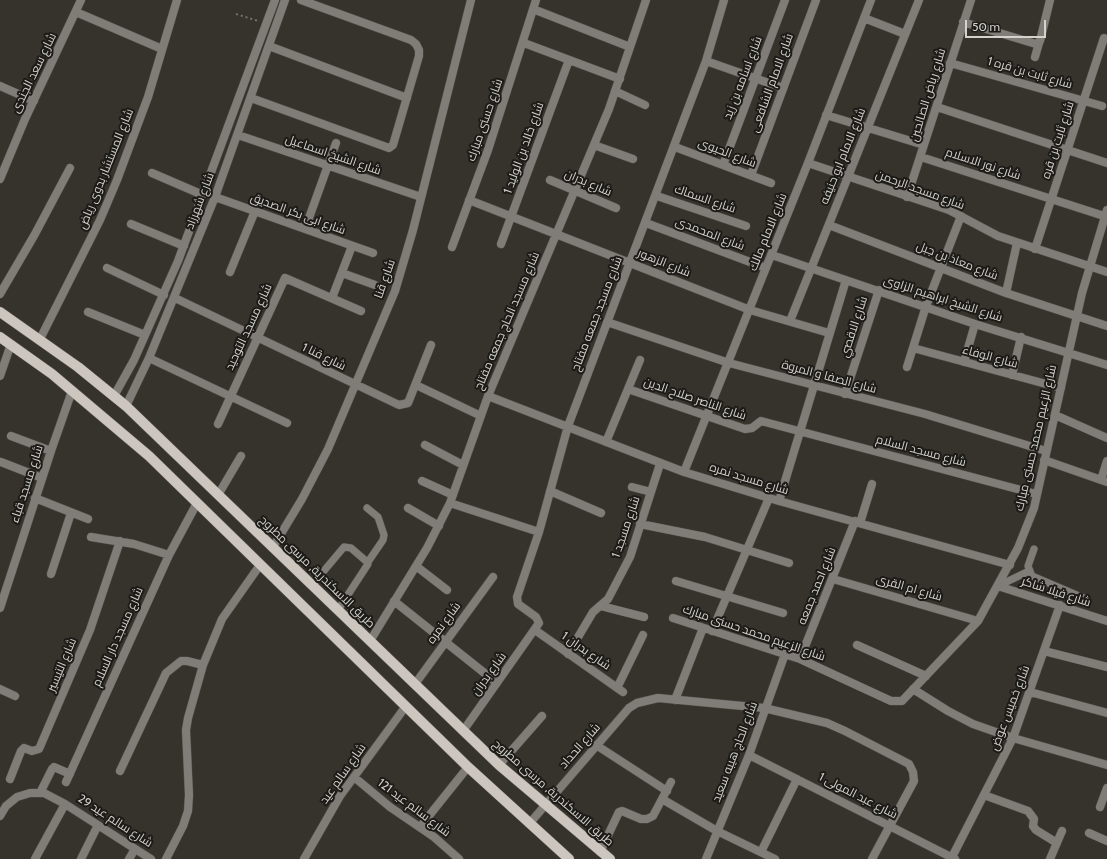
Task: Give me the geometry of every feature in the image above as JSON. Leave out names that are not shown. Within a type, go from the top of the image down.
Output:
[{"type":"main road","name":"طريق الاسكندرية, مرسى مطروح","points":[[0,312],[40,339],[126,406],[499,766],[610,859]]},
{"type":"main road","points":[[0,337],[72,391],[143,452],[468,766],[529,824],[569,859]]},
{"type":"street","name":"شارع سعد الجندى","points":[[0,179],[2,167],[81,0]]},
{"type":"street","name":"شارع المستشار بدوى رياض","points":[[40,339],[97,227],[117,180],[143,111],[177,0]]},
{"type":"street","name":"شارع شهرزاد","points":[[114,396],[134,360],[164,295],[184,246],[275,0]]},
{"type":"street","points":[[251,98],[389,148],[393,145],[419,56],[416,44],[411,40],[301,0]]},
{"type":"street","name":"شارع قنا","points":[[273,547],[316,474],[395,291],[421,197],[471,0]]},
{"type":"street","name":"شارع حسنى مبارك","points":[[452,247],[524,43],[536,0]]},
{"type":"street","name":"شارع مسجد الحاج جمعه مفتاح","points":[[370,641],[416,566],[450,504],[488,396],[573,191],[594,145],[620,79],[646,0]]},
{"type":"street","name":"شارع مسجد جمعه مفتاح","points":[[535,630],[539,623],[538,620],[516,601],[539,532],[568,426],[675,147],[706,61],[724,0]]},
{"type":"street","name":"شارع اسامه بن زيد","points":[[723,165],[785,0]]},
{"type":"street","name":"شارع الامام الشافعى","points":[[751,175],[816,0]]},
{"type":"street","name":"شارع الامام مالك","points":[[684,472],[772,255],[871,0]]},
{"type":"street","name":"شارع الامام ابو حنيفه","points":[[790,321],[919,0]]},
{"type":"street","name":"شارع رياض الصالحين","points":[[907,197],[971,0]]},
{"type":"street","points":[[1035,58],[1050,0]]},
{"type":"street","name":"شارع شهرزاد","points":[[126,406],[175,298],[215,197],[251,98],[283,1]]},
{"type":"street","points":[[533,9],[630,47]]},
{"type":"street","points":[[76,12],[162,49]]},
{"type":"street","points":[[864,18],[906,34]]},
{"type":"street","points":[[963,22],[1036,44],[1039,43]]},
{"type":"street","name":"شارع ثابت بن قره","points":[[1035,249],[1104,38]]},
{"type":"street","points":[[524,43],[620,79]]},
{"type":"street","points":[[268,46],[407,98]]},
{"type":"street","name":"شارع خالد بن الوليد 1","points":[[501,244],[569,60]]},
{"type":"street","points":[[706,61],[783,88]]},
{"type":"street","name":"شارع ثابت بن قره 1","points":[[950,63],[1102,106]]},
{"type":"street","points":[[0,86],[34,101]]},
{"type":"street","points":[[615,91],[645,105]]},
{"type":"street","points":[[937,107],[1107,163]]},
{"type":"street","points":[[826,115],[924,145]]},
{"type":"street","name":"شارع الشيخ اسماعيل","points":[[238,135],[421,197]]},
{"type":"street","points":[[305,229],[336,143]]},
{"type":"street","points":[[594,145],[633,159]]},
{"type":"street","name":"شارع الحيوى","points":[[675,147],[771,183]]},
{"type":"street","name":"شارع نور الاسلام","points":[[921,156],[1106,214]]},
{"type":"street","name":"شارع مسجد الرحمن","points":[[808,163],[948,210],[998,236],[1107,272]]},
{"type":"street","points":[[0,294],[35,234],[70,168]]},
{"type":"street","points":[[152,173],[203,195]]},
{"type":"street","name":"شارع بدران","points":[[550,180],[616,208]]},
{"type":"street","name":"شارع السماك","points":[[657,196],[746,226]]},
{"type":"street","name":"شارع ابى بكر الصديق","points":[[215,197],[373,253]]},
{"type":"street","name":"شارع الزهور","points":[[469,200],[750,310],[829,333]]},
{"type":"street","points":[[230,272],[255,211]]},
{"type":"street","name":"شارع الزعيم محمد حسنى مبارك","points":[[673,618],[800,659],[895,702],[902,701],[978,621],[1010,565],[1034,508],[1077,316],[1106,214]]},
{"type":"street","points":[[907,367],[926,306],[961,216]]},
{"type":"street","name":"شارع المحمدى","points":[[646,223],[766,268]]},
{"type":"street","points":[[131,224],[184,246]]},
{"type":"street","name":"شارع معاذ بن جبل","points":[[829,225],[1006,293],[1107,326]]},
{"type":"street","points":[[1006,293],[1017,243]]},
{"type":"street","points":[[332,298],[352,246]]},
{"type":"street","name":"شارع الشيخ ابراهيم الزاوى","points":[[772,255],[879,290],[975,324],[1107,365]]},
{"type":"street","points":[[107,268],[164,295]]},
{"type":"street","points":[[342,273],[374,285]]},
{"type":"street","name":"شارع مسجد التوحيد","points":[[218,424],[285,278],[361,311]]},
{"type":"street","points":[[779,501],[846,280]]},
{"type":"street","name":"شارع الاقصي","points":[[845,394],[879,290]]},
{"type":"street","name":"شارع قنا 1","points":[[175,298],[399,405],[408,403],[431,345]]},
{"type":"street","points":[[88,312],[145,335]]},
{"type":"street","name":"شارع الصفا و المروة","points":[[607,322],[729,362],[925,414],[1046,451]]},
{"type":"street","points":[[964,362],[975,324]]},
{"type":"street","points":[[1012,375],[1020,337]]},
{"type":"street","points":[[0,376],[10,344]]},
{"type":"street","name":"شارع الوفاء","points":[[913,348],[1061,388]]},
{"type":"street","points":[[149,358],[288,423]]},
{"type":"street","points":[[606,442],[640,360]]},
{"type":"street","points":[[416,386],[481,416]]},
{"type":"street","name":"شارع الناصر صلاح الدين","points":[[628,389],[744,429],[752,428],[761,421],[799,432]]},
{"type":"street","name":"شارع مسجد قباء","points":[[0,608],[35,498],[72,391]]},
{"type":"street","name":"شارع مسجد نمره","points":[[488,396],[568,426],[660,464],[684,472],[779,501],[1010,565]]},
{"type":"street","points":[[1055,415],[1107,438]]},
{"type":"street","name":"شارع مسجد السلام","points":[[799,432],[1036,494]]},
{"type":"street","points":[[11,436],[51,450]]},
{"type":"street","points":[[425,445],[463,465]]},
{"type":"street","points":[[218,495],[241,456]]},
{"type":"street","points":[[1044,460],[1104,481],[1107,461]]},
{"type":"street","points":[[1,462],[42,478]]},
{"type":"street","name":"شارع مسجد 1","points":[[568,654],[593,612],[608,600],[630,557],[660,464]]},
{"type":"street","points":[[422,481],[453,495]]},
{"type":"street","points":[[858,522],[872,484]]},
{"type":"street","points":[[632,487],[651,492]]},
{"type":"street","points":[[550,491],[601,513]]},
{"type":"street","points":[[35,498],[88,519]]},
{"type":"street","points":[[712,631],[769,498]]},
{"type":"street","name":"شارع مسجد دار السلام","points":[[66,782],[169,555],[196,503]]},
{"type":"street","points":[[450,504],[539,532]]},
{"type":"street","points":[[408,508],[439,526]]},
{"type":"street","points":[[51,574],[71,512]]},
{"type":"street","name":"شارع احمد جمعه","points":[[800,659],[858,522]]},
{"type":"street","points":[[640,524],[705,537],[790,563]]},
{"type":"street","points":[[91,537],[120,541],[169,555]]},
{"type":"street","name":"شارع التيسير","points":[[10,779],[21,751],[24,748],[32,751],[39,749],[90,630],[120,541]]},
{"type":"street","points":[[166,859],[183,826],[188,811],[189,795],[186,730],[203,665],[222,619],[260,565]]},
{"type":"street","points":[[416,566],[447,590]]},
{"type":"street","name":"شارع نمره","points":[[415,684],[493,577]]},
{"type":"street","name":"شارع ام القرى","points":[[833,579],[978,621]]},
{"type":"street","points":[[676,581],[783,613]]},
{"type":"street","name":"شارع فيلا شاكر","points":[[998,586],[1107,621]]},
{"type":"street","points":[[394,601],[497,684]]},
{"type":"street","points":[[601,606],[644,617]]},
{"type":"street","name":"شارع خميس عوض","points":[[953,858],[1013,738],[1060,606]]},
{"type":"street","points":[[675,700],[703,628]]},
{"type":"street","name":"شارع بدران","points":[[463,731],[535,630]]},
{"type":"street","name":"شارع بدران 1","points":[[535,630],[620,690],[643,634]]},
{"type":"street","points":[[857,645],[926,676]]},
{"type":"street","points":[[1044,651],[1107,667]]},
{"type":"street","name":"شارع الحاج هيبه سعيد","points":[[706,859],[749,755],[764,708],[785,654]]},
{"type":"street","points":[[120,771],[166,673],[181,661],[203,665]]},
{"type":"street","points":[[0,689],[15,696]]},
{"type":"street","points":[[914,689],[962,719],[1013,738],[1107,765]]},
{"type":"street","points":[[1030,692],[1107,713]]},
{"type":"street","name":"شارع الحداد","points":[[529,824],[629,708],[638,702],[658,698],[764,708],[826,723],[845,731],[909,764],[913,772],[914,781],[872,859]]},
{"type":"street","name":"شارع سالم عيد","points":[[304,859],[340,796],[406,706]]},
{"type":"street","points":[[499,766],[542,716]]},
{"type":"street","points":[[596,745],[667,791]]},
{"type":"street","name":"شارع عبد المولى 1","points":[[749,755],[953,858]]},
{"type":"street","points":[[420,827],[468,766]]},
{"type":"street","points":[[0,816],[6,806],[17,797],[30,793],[40,793],[54,768],[70,774]]},
{"type":"street","name":"شارع سالم عيد 121","points":[[354,777],[390,807],[420,827],[459,859]]},
{"type":"street","points":[[760,852],[797,779]]},
{"type":"street","points":[[600,852],[619,812],[622,811],[641,819],[648,819],[653,816],[671,782]]},
{"type":"street","points":[[1100,807],[1107,788]]},
{"type":"street","name":"شارع سالم عيد 29","points":[[40,793],[65,804],[151,859]]},
{"type":"street","points":[[984,795],[1028,811],[1034,819],[1033,826],[1036,830],[1057,842]]},
{"type":"street","points":[[662,800],[717,832],[775,859]]},
{"type":"street","points":[[35,859],[65,804]]},
{"type":"street","points":[[81,859],[98,825]]},
{"type":"street","points":[[1050,859],[1062,831]]},
{"type":"street","points":[[1089,833],[1107,840]]},
{"type":"street","points":[[129,859],[135,849]]},
{"type":"lane","points":[[338,610],[383,540],[384,535],[378,517],[367,508]]},
{"type":"lane","points":[[312,585],[344,547],[350,548],[368,562]]},
{"type":"lane","points":[[1034,549],[1028,566],[1032,576],[1086,599]]},
{"type":"lane","points":[[998,586],[1029,571]]},
{"type":"path","points":[[236,14],[267,24]]}]
